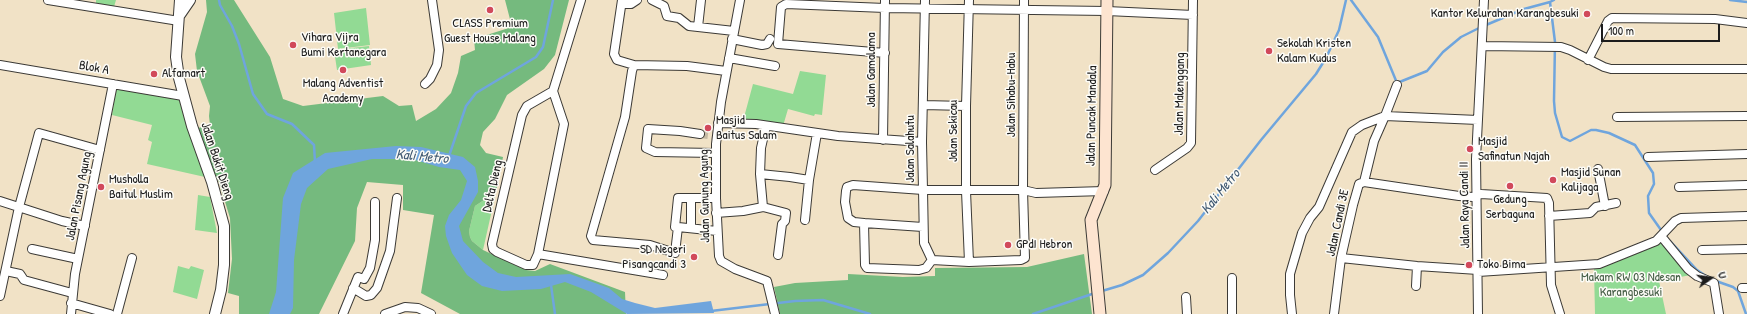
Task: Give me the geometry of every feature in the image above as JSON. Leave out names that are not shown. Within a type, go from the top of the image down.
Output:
[{"type":"main road","name":"Jalan Puncak Mandala","points":[[1100,314],[1092,230],[1092,215],[1104,191],[1106,159],[1107,6]]},
{"type":"street","points":[[48,0],[179,19]]},
{"type":"street","name":"Jalan Bukit Dieng","points":[[180,0],[176,57],[192,126],[218,202],[224,226],[224,271],[222,290],[215,314]]},
{"type":"street","name":"Jalan Bukit Dieng","points":[[179,19],[190,0]]},
{"type":"street","points":[[425,84],[430,79],[437,65],[439,50],[432,0]]},
{"type":"street","points":[[581,0],[553,91],[564,124],[538,254],[663,275]]},
{"type":"street","points":[[637,0],[631,4],[622,2],[614,54],[617,60],[634,65],[687,66],[726,71]]},
{"type":"street","points":[[652,0],[664,6],[667,16],[679,18],[689,26],[733,35],[762,45],[767,44],[770,38]]},
{"type":"street","points":[[698,27],[701,0]]},
{"type":"street","name":"Jalan Gunung Agung","points":[[740,0],[726,71],[716,136],[716,213],[719,256],[721,261],[739,271],[765,279],[767,281],[775,314]]},
{"type":"street","name":"Jalan Sekicau","points":[[968,0],[966,191],[969,262]]},
{"type":"street","name":"Jalan Sihabu-Habu","points":[[969,262],[1021,260],[1025,258],[1023,190],[1024,0]]},
{"type":"street","name":"Jalan Malenggang","points":[[1155,170],[1187,148],[1191,142],[1193,0]]},
{"type":"street","name":"Jalan Raya Candi II","points":[[1478,314],[1478,120],[1484,0]]},
{"type":"street","points":[[885,53],[778,44],[777,41],[781,7],[786,4],[800,2],[842,4],[925,4],[968,10],[1024,11],[1107,6],[1193,14]]},
{"type":"street","name":"Jalan Gamalama","points":[[883,140],[885,4]]},
{"type":"street","name":"Jalan Salahutu","points":[[925,4],[922,142],[923,190],[1023,190],[1036,193],[1104,191]]},
{"type":"street","points":[[1590,62],[1607,23],[1612,18],[1715,19],[1747,23]]},
{"type":"street","points":[[1482,46],[1556,47],[1570,50],[1590,62],[1604,67],[1617,69],[1747,69]]},
{"type":"street","points":[[729,58],[775,66]]},
{"type":"street","name":"Blok A","points":[[0,65],[184,96]]},
{"type":"street","points":[[634,65],[625,118],[591,239],[650,245],[675,253],[678,227]]},
{"type":"street","name":"Jalan Pisang Agung","points":[[71,314],[72,292],[78,259],[113,84]]},
{"type":"street","points":[[1364,182],[1374,141],[1397,85]]},
{"type":"street","name":"Delta Dieng","points":[[538,254],[533,265],[525,264],[495,251],[492,244],[523,112],[527,106],[553,91]]},
{"type":"street","points":[[923,105],[966,106]]},
{"type":"street","points":[[1292,314],[1290,274],[1302,233],[1310,218],[1319,207],[1352,132],[1358,126],[1385,116],[1478,120]]},
{"type":"street","points":[[1618,117],[1747,116]]},
{"type":"street","points":[[718,123],[766,126],[817,134],[922,142]]},
{"type":"street","points":[[762,208],[760,174],[762,148],[766,126]]},
{"type":"street","points":[[700,134],[648,129],[646,148],[655,152],[715,152]]},
{"type":"street","points":[[0,296],[3,276],[19,207],[39,133],[100,150]]},
{"type":"street","points":[[806,220],[809,180],[817,134]]},
{"type":"street","points":[[1648,157],[1747,154]]},
{"type":"street","points":[[1598,169],[1605,206]]},
{"type":"street","points":[[760,174],[809,180]]},
{"type":"street","name":"Jalan Candi 3E","points":[[1334,314],[1342,258],[1359,183],[1364,182],[1438,194],[1467,197],[1481,194],[1546,197],[1549,203],[1549,216]]},
{"type":"street","points":[[1679,187],[1747,185]]},
{"type":"street","points":[[923,227],[854,222],[848,218],[845,196],[848,187],[923,190],[924,243],[932,260]]},
{"type":"street","points":[[353,288],[366,296],[371,295],[377,288],[390,251],[398,198]]},
{"type":"street","points":[[716,198],[678,198],[675,227],[717,231]]},
{"type":"street","points":[[691,198],[691,228]]},
{"type":"street","points":[[0,201],[62,221],[85,226]]},
{"type":"street","points":[[343,314],[358,277],[364,279],[370,268],[375,240],[376,202]]},
{"type":"street","points":[[1560,314],[1552,291],[1549,216],[1590,213],[1596,207],[1616,203]]},
{"type":"street","points":[[716,213],[762,208],[786,214],[785,221],[782,224],[778,254]]},
{"type":"street","points":[[1342,258],[1478,271],[1599,264],[1656,241],[1675,221],[1681,218],[1747,216]]},
{"type":"street","points":[[864,223],[865,265],[867,268],[922,270],[928,267],[932,260]]},
{"type":"street","points":[[1663,234],[1688,269],[1698,276],[1714,283],[1719,314]]},
{"type":"street","points":[[32,249],[78,259]]},
{"type":"street","points":[[1702,250],[1747,249]]},
{"type":"street","points":[[117,314],[132,258]]},
{"type":"street","points":[[932,260],[969,262]]},
{"type":"street","points":[[1416,286],[1417,266]]},
{"type":"street","points":[[3,276],[20,274],[24,280],[72,292]]},
{"type":"street","points":[[1232,278],[1232,314]]},
{"type":"street","points":[[1186,297],[1187,314]]},
{"type":"street","points":[[71,303],[110,314]]},
{"type":"street","points":[[385,314],[405,307],[418,308],[431,314]]},
{"type":"green space","points":[[96,0],[116,0],[114,7],[96,4]]},
{"type":"green space","points":[[206,0],[234,0],[270,57],[283,99],[303,106],[383,96],[399,106],[412,105],[416,121],[436,109],[451,93],[458,73],[461,56],[475,50],[474,39],[512,27],[505,0],[569,0],[555,55],[544,69],[507,95],[495,119],[483,132],[480,145],[486,153],[503,157],[496,192],[475,206],[469,231],[470,237],[472,241],[483,250],[526,270],[535,271],[550,264],[625,292],[626,314],[460,314],[421,293],[434,215],[403,210],[403,185],[367,182],[357,208],[355,241],[319,314],[239,314],[239,296],[228,293],[232,259],[230,218],[219,182],[209,161],[198,128],[210,125],[210,106],[197,71],[195,54],[207,12]]},
{"type":"green space","points":[[366,8],[370,45],[338,49],[334,13]]},
{"type":"green space","points":[[369,46],[371,65],[337,70],[334,50]]},
{"type":"green space","points":[[800,71],[826,75],[822,115],[815,114],[814,116],[788,109],[783,126],[743,121],[753,84],[793,94]]},
{"type":"green space","points":[[116,89],[179,99],[185,121],[205,177],[147,164],[152,142],[148,140],[152,125],[112,115]]},
{"type":"green space","points":[[496,192],[483,250],[472,241],[469,231],[475,206]]},
{"type":"green space","points":[[198,195],[210,197],[217,233],[195,230]]},
{"type":"green space","name":"Makam RW 03 Ndesan Karangbesuki","points":[[1663,242],[1691,275],[1659,281],[1666,314],[1595,314],[1594,269]]},
{"type":"green space","points":[[1084,254],[1092,314],[780,314],[774,287],[795,283],[848,280],[848,274],[903,277],[935,276],[935,268],[1027,267]]},
{"type":"green space","points":[[178,266],[189,269],[191,266],[204,270],[197,299],[173,292]]},
{"type":"water","points":[[396,146],[421,147],[463,157],[475,167],[478,181],[478,192],[459,226],[463,241],[483,262],[498,273],[516,277],[570,274],[609,288],[622,299],[635,303],[655,308],[711,301],[714,313],[627,314],[591,292],[565,282],[541,289],[502,291],[482,286],[467,275],[452,253],[446,236],[445,226],[449,215],[461,200],[467,181],[460,170],[439,167],[412,159],[372,159],[328,169],[307,188],[301,204],[294,260],[293,308],[290,314],[269,314],[276,292],[283,198],[293,173],[325,153]]},
{"type":"waterway","points":[[219,0],[239,44],[253,94],[267,114],[292,124],[314,145],[315,162]]},
{"type":"waterway","points":[[449,156],[466,106],[476,93],[536,57],[543,47],[553,0]]},
{"type":"waterway","name":"Kali Metro","points":[[1102,291],[1122,285],[1143,275],[1168,253],[1198,221],[1261,140],[1316,74],[1326,58],[1339,30],[1346,0]]},
{"type":"waterway","points":[[1351,0],[1378,37],[1397,83],[1427,71],[1443,52],[1461,37],[1479,28]]},
{"type":"waterway","points":[[1554,0],[1550,2],[1555,42],[1554,101],[1555,113],[1562,137],[1570,141],[1591,130],[1596,130],[1609,133],[1635,145],[1653,173],[1654,184],[1648,196],[1649,213],[1661,230]]},
{"type":"waterway","points":[[1730,0],[1747,2]]},
{"type":"waterway","points":[[1486,25],[1524,9],[1550,2]]},
{"type":"waterway","points":[[1670,241],[1697,270],[1706,276]]},
{"type":"waterway","points":[[1716,281],[1733,287],[1738,291],[1746,314]]},
{"type":"waterway","points":[[551,285],[555,314]]},
{"type":"waterway","name":"Kali Metro","points":[[1033,314],[1095,293]]},
{"type":"waterway","name":"Kali Metro","points":[[711,311],[795,301],[823,300],[870,314]]},
{"type":"tunnel","points":[[700,134],[715,136]]},
{"type":"place","name":"CLASS Premium Guest House Malang","points":[[490,10]]},
{"type":"place","name":"Kantor Kelurahan Karangbesuki","points":[[1587,14]]},
{"type":"place","name":"Vihara Vijra Bumi Kertanegara","points":[[293,45]]},
{"type":"place","name":"Sekolah Kristen Kalam Kudus","points":[[1269,51]]},
{"type":"place","name":"Malang Adventist Academy","points":[[343,70]]},
{"type":"place","name":"Alfamart","points":[[154,74]]},
{"type":"place","name":"Masjid Baitus Salam","points":[[708,128]]},
{"type":"place","name":"Masjid Safinatun Najah","points":[[1470,149]]},
{"type":"place","name":"Masjid Sunan Kalijaga","points":[[1553,180]]},
{"type":"place","name":"Gedung Serbaguna","points":[[1510,186]]},
{"type":"place","name":"Musholla Baitul Muslim","points":[[101,187]]},
{"type":"place","name":"GPdI Hebron","points":[[1008,245]]},
{"type":"place","name":"SD Negeri Pisangcandi 3","points":[[694,257]]},
{"type":"place","name":"Toko Bima","points":[[1469,265]]}]
